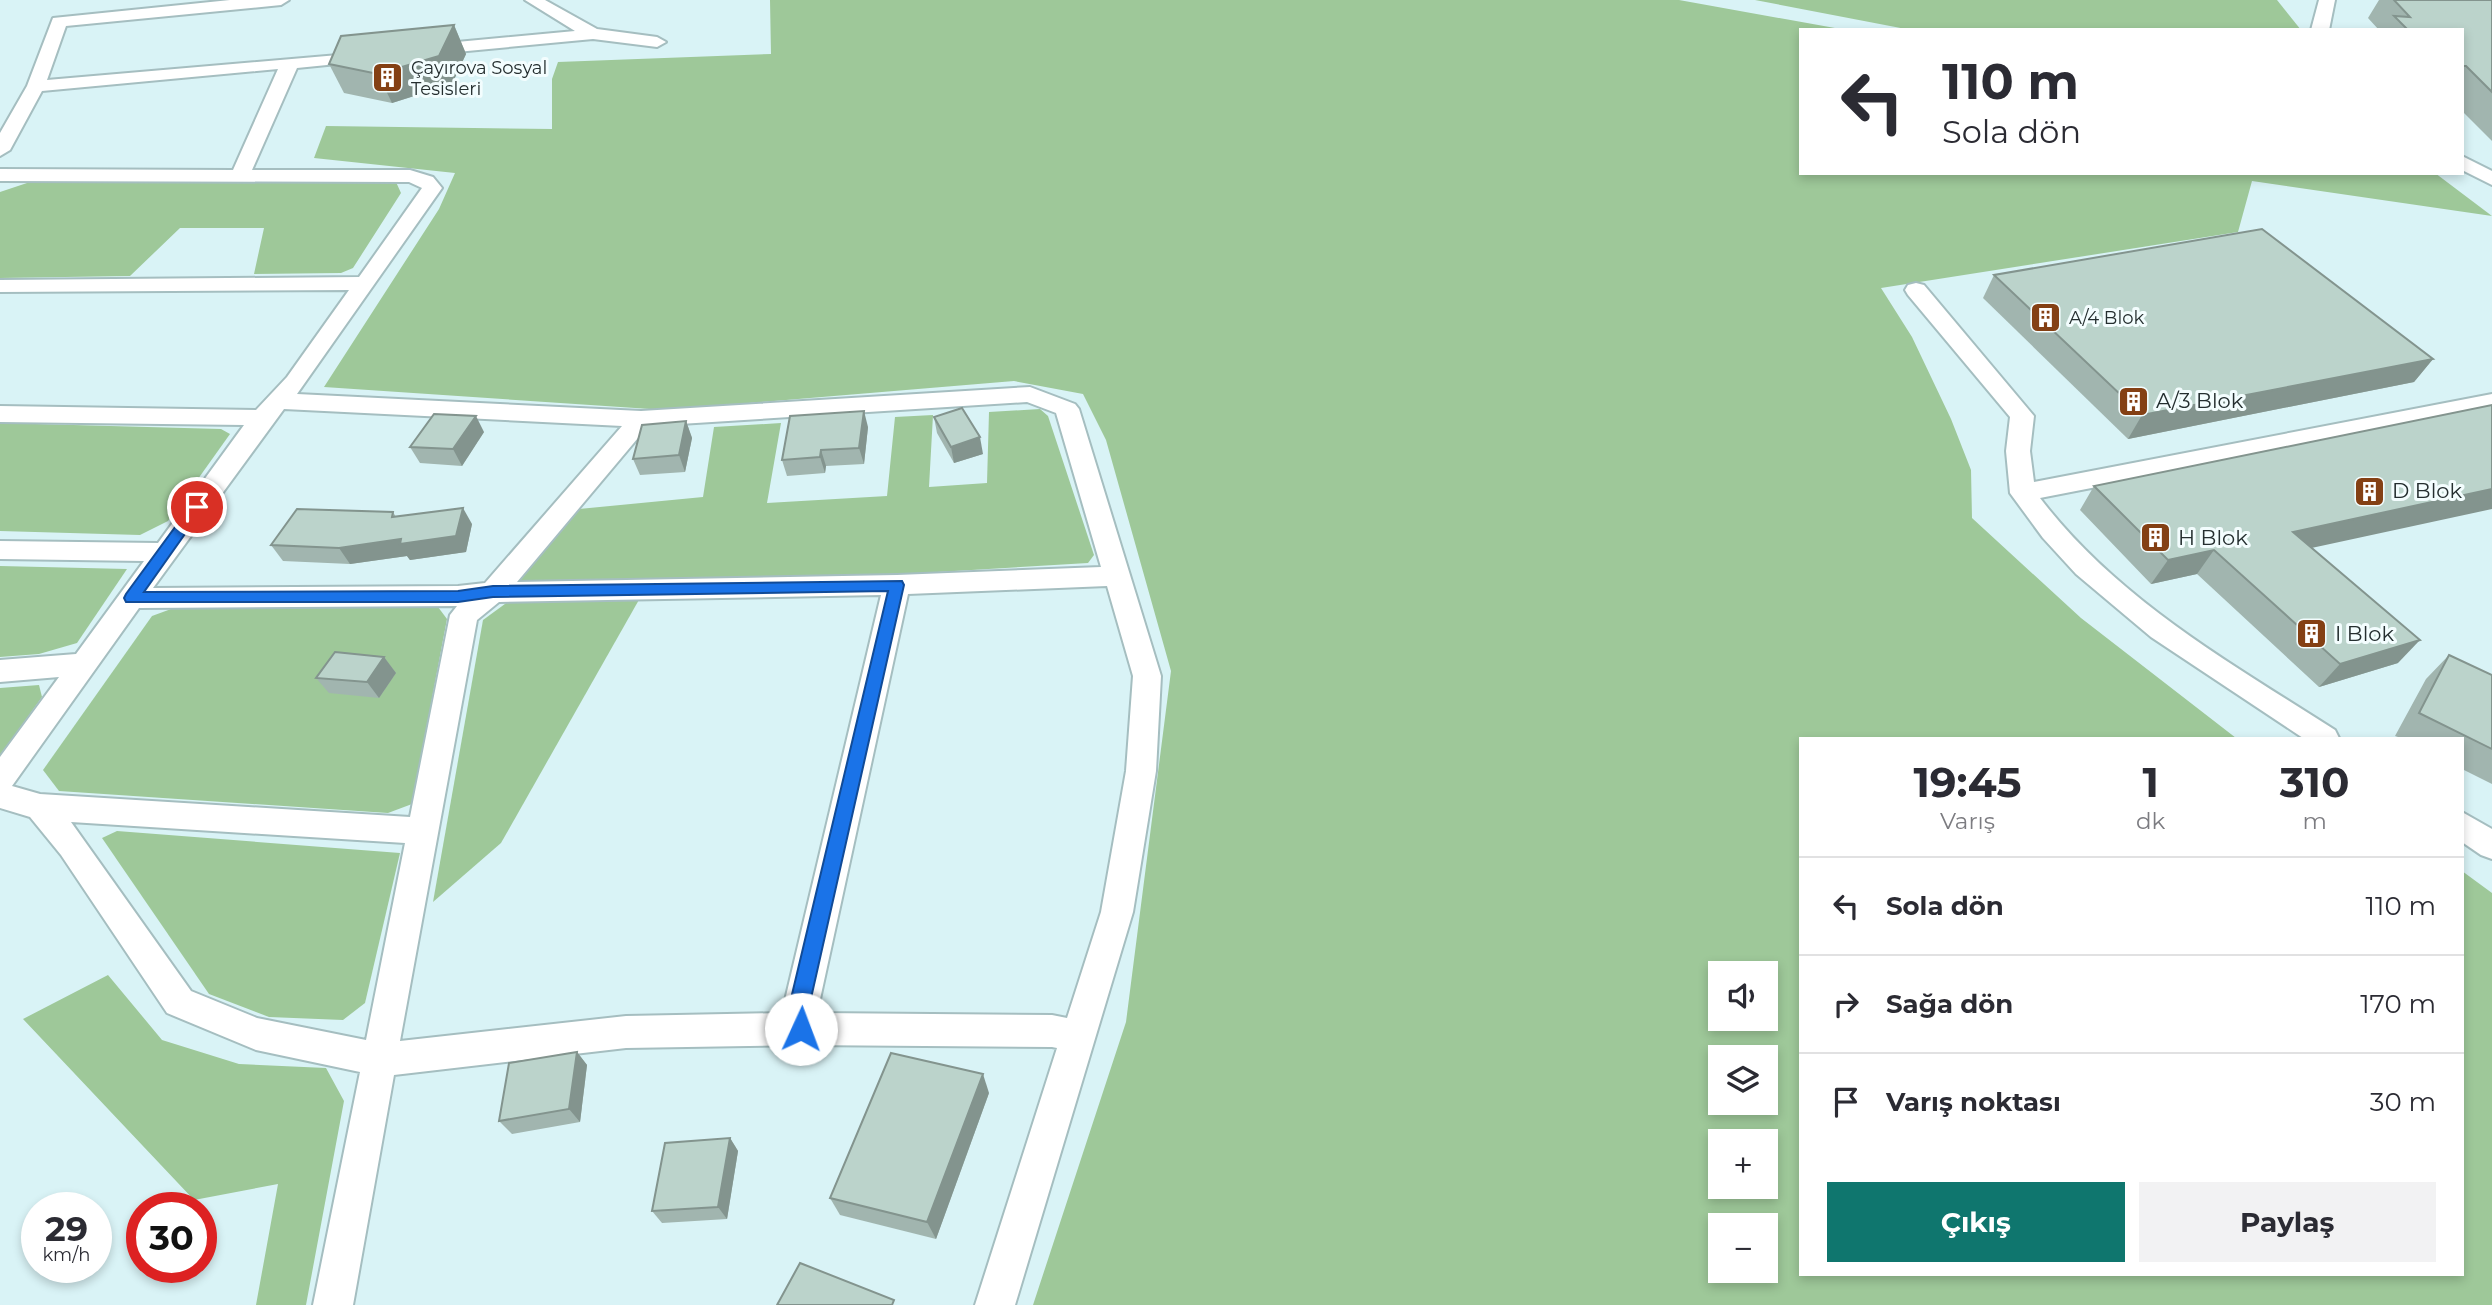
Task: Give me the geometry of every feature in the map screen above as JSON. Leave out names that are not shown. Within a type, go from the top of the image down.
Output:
[{"type":"street","points":[[0,150],[36,86],[59,22],[281,0]]},
{"type":"street","points":[[533,0],[593,34]]},
{"type":"street","points":[[2320,28],[2327,0]]},
{"type":"street","points":[[411,51],[593,34],[657,42]]},
{"type":"street","points":[[36,86],[384,54]]},
{"type":"street","points":[[240,175],[290,63]]},
{"type":"street","points":[[2464,163],[2492,179]]},
{"type":"street","points":[[0,175],[410,176],[426,181],[432,188],[295,382],[269,410],[0,780]]},
{"type":"street","points":[[0,286],[365,283]]},
{"type":"street","points":[[1916,290],[2022,416],[2018,451],[2023,493],[2043,523],[2121,601],[2324,737]]},
{"type":"street","points":[[0,414],[269,410],[641,419],[1030,394],[1067,409],[1147,676],[1141,771],[1116,912],[1080,1037],[995,1305]]},
{"type":"street","points":[[2023,493],[2492,402]]},
{"type":"street","points":[[333,1305],[464,615],[493,592],[641,419]]},
{"type":"street","points":[[0,550],[165,552]]},
{"type":"street","points":[[132,598],[458,596],[493,592],[897,585],[1117,576]]},
{"type":"street","points":[[801,1029],[799,1007],[897,585]]},
{"type":"street","points":[[0,671],[84,664]]},
{"type":"street","points":[[0,795],[40,807],[423,831]]},
{"type":"street","points":[[40,807],[79,856],[179,1002],[256,1034],[381,1060],[626,1032],[801,1029],[1052,1031],[1080,1037]]},
{"type":"street","points":[[2464,819],[2492,831]]},
{"type":"street","points":[[2464,826],[2492,846]]},
{"type":"green space","points":[[770,0],[1679,0],[1835,28],[1799,28],[1799,175],[2438,175],[2492,216],[2252,181],[2238,232],[1881,288],[1912,337],[1951,419],[1971,470],[1972,518],[2081,618],[2235,737],[1799,737],[1799,1276],[2464,1276],[2464,872],[2492,893],[2492,1305],[1033,1305],[1126,1022],[1171,671],[1106,440],[1083,394],[1014,381],[665,410],[324,387],[439,209],[455,173],[314,158],[326,126],[552,129],[552,79],[558,62],[771,54]]},
{"type":"green space","points":[[1755,0],[2277,0],[2299,28],[1901,28]]},
{"type":"green space","points":[[30,182],[396,182],[401,193],[353,268],[341,273],[254,274],[264,228],[180,228],[130,276],[0,278],[0,192]]},
{"type":"green space","points":[[1040,409],[1048,416],[1094,555],[1088,563],[904,574],[516,583],[579,509],[703,497],[714,427],[781,423],[767,503],[887,496],[895,417],[933,415],[929,487],[987,483],[989,412]]},
{"type":"green space","points":[[0,423],[221,429],[230,434],[168,521],[140,535],[0,531]]},
{"type":"green space","points":[[0,566],[127,569],[77,643],[39,654],[0,657]]},
{"type":"green space","points":[[640,598],[501,843],[433,902],[483,620],[509,601]]},
{"type":"green space","points":[[435,603],[447,619],[412,804],[388,813],[59,791],[43,770],[152,616],[182,605]]},
{"type":"green space","points":[[39,685],[42,697],[0,756],[0,688]]},
{"type":"green space","points":[[117,831],[400,853],[365,1003],[343,1020],[269,1017],[209,994],[102,838]]},
{"type":"green space","points":[[108,975],[162,1040],[239,1064],[326,1068],[344,1101],[306,1305],[256,1305],[278,1184],[217,1196],[217,1192],[186,1192],[23,1019]]},
{"type":"building","points":[[2394,0],[2492,0],[2492,92],[2464,66],[2464,28],[2406,28],[2394,16],[2410,17]]},
{"type":"building","points":[[454,25],[439,56],[378,74],[329,64],[341,36]]},
{"type":"building","points":[[2262,229],[2433,359],[2142,415],[1994,275]]},
{"type":"building","points":[[2492,405],[2492,489],[2293,532],[2420,640],[2340,664],[2214,550],[2168,560],[2094,486]]},
{"type":"building","points":[[962,408],[980,437],[951,447],[934,417]]},
{"type":"building","points":[[864,411],[859,448],[821,450],[820,457],[782,460],[790,416]]},
{"type":"building","points":[[434,414],[476,416],[453,449],[410,447]]},
{"type":"building","points":[[686,421],[679,455],[633,459],[642,425]]},
{"type":"building","points":[[463,508],[456,536],[400,544],[401,539],[339,548],[271,545],[297,509],[393,512],[392,517]]},
{"type":"building","points":[[335,652],[384,657],[367,682],[316,678]]},
{"type":"building","points":[[2449,655],[2492,675],[2492,749],[2419,713]]},
{"type":"building","points":[[577,1052],[569,1109],[499,1121],[509,1063]]},
{"type":"building","points":[[891,1053],[983,1074],[927,1222],[830,1198]]},
{"type":"building","points":[[730,1138],[718,1207],[652,1211],[665,1143]]},
{"type":"building","points":[[800,1263],[894,1300],[892,1305],[777,1305]]},
{"type":"place","name":"Çayırova Sosyal Tesisleri","points":[[388,78]]},
{"type":"place","name":"A/4 Blok","points":[[2046,318]]},
{"type":"place","name":"A/3 Blok","points":[[2133,401]]},
{"type":"place","name":"D Blok","points":[[2369,491]]},
{"type":"place","name":"H Blok","points":[[2155,538]]},
{"type":"place","name":"I Blok","points":[[2312,634]]},
{"type":"route","points":[[197,507],[132,598],[458,596],[493,592],[897,585],[799,1007],[801,1029]]}]
